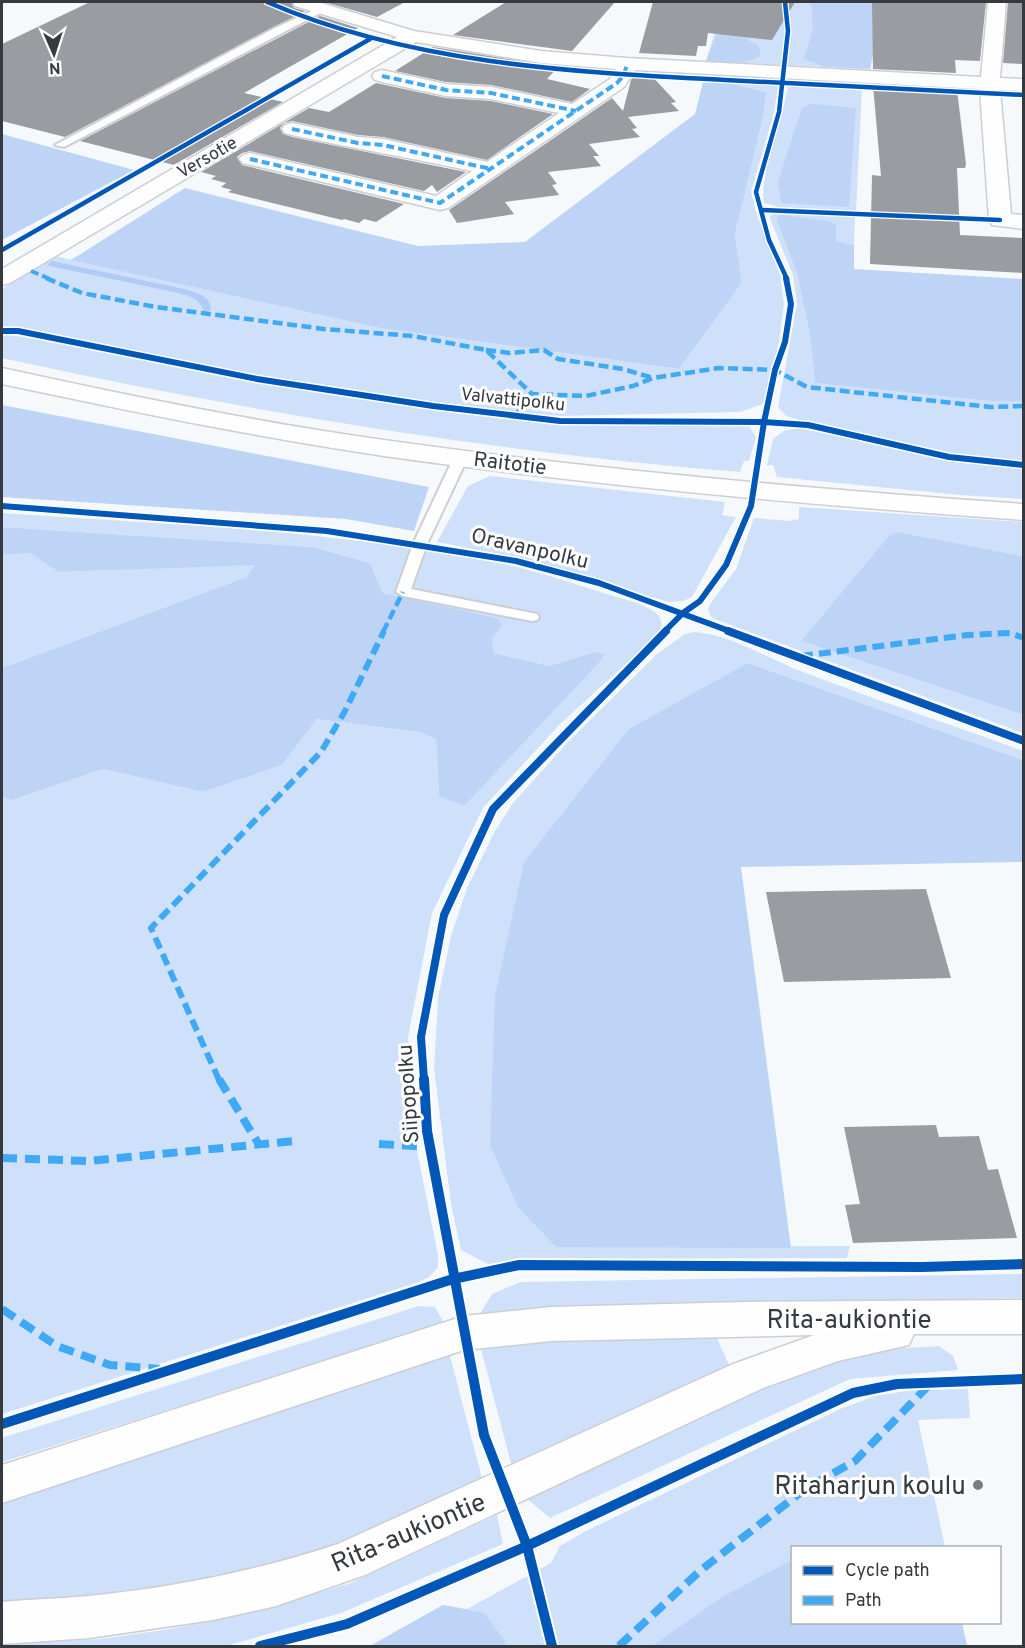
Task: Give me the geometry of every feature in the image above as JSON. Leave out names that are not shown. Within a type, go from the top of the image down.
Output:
[{"type":"street","points":[[302,2],[377,27],[413,36],[541,57],[627,64],[1023,85]]},
{"type":"street","points":[[996,2],[990,83],[1000,220],[1023,222]]},
{"type":"street","name":"Versotie","points":[[2,278],[413,36]]},
{"type":"street","points":[[250,159],[440,203],[617,83],[624,75],[627,64]]},
{"type":"street","points":[[382,76],[447,90],[491,93],[576,111]]},
{"type":"street","points":[[292,129],[358,143],[384,145],[491,169]]},
{"type":"street","name":"Raitotie","points":[[2,376],[117,403],[377,447],[594,474],[882,503],[1023,512]]},
{"type":"street","name":"Rita-aukiontie","points":[[2,1484],[464,1333],[551,1324],[733,1319],[1023,1317]]},
{"type":"street","name":"Rita-aukiontie","points":[[2,1623],[89,1617],[213,1599],[276,1585],[349,1561],[748,1376],[835,1345],[966,1318]]},
{"type":"lane","points":[[60,145],[278,30],[323,9]]},
{"type":"lane","points":[[461,458],[420,544],[404,592],[532,617]]},
{"type":"shaded area","points":[[699,2],[883,2],[870,69],[706,61],[719,18]]},
{"type":"shaded area","points":[[716,2],[782,2],[783,5],[755,28],[748,40],[758,45],[761,55],[742,62],[706,61],[726,10]]},
{"type":"shaded area","points":[[811,2],[883,2],[870,69],[825,67],[804,59],[813,29]]},
{"type":"shaded area","points":[[703,80],[778,86],[774,112],[751,192],[757,215],[780,275],[784,304],[779,342],[763,404],[740,412],[560,416],[516,413],[259,376],[21,329],[2,328],[2,289],[55,256],[380,328],[679,369],[742,283],[735,234],[764,113],[766,92],[733,84],[703,82]]},
{"type":"shaded area","points":[[703,82],[733,84],[766,92],[764,113],[735,234],[742,283],[679,369],[380,328],[71,260],[185,188],[418,246],[525,242],[695,114]]},
{"type":"shaded area","points":[[788,86],[862,88],[856,211],[779,207],[764,203],[765,178]]},
{"type":"shaded area","points":[[811,104],[856,108],[849,207],[781,203],[778,182],[802,108]]},
{"type":"shaded area","points":[[2,134],[134,170],[2,240]]},
{"type":"shaded area","points":[[780,212],[855,216],[854,245],[836,241],[776,218],[797,274],[810,336],[815,383],[988,401],[1023,401],[1023,462],[949,454],[786,416],[778,407],[797,304],[793,275],[769,216]]},
{"type":"shaded area","points":[[782,215],[828,221],[836,225],[836,241],[854,245],[854,269],[1023,279],[1023,401],[988,401],[815,383],[810,336],[797,274],[776,218]]},
{"type":"shaded area","points":[[2,333],[354,398],[560,423],[732,421],[749,426],[756,437],[749,461],[744,461],[740,472],[647,464],[461,441],[276,412],[2,358]]},
{"type":"shaded area","points":[[2,405],[429,487],[414,531],[346,519],[2,497]]},
{"type":"shaded area","points":[[796,428],[839,435],[948,460],[1023,469],[1023,499],[777,477],[773,465],[767,465],[773,439],[784,431]]},
{"type":"shaded area","points":[[490,476],[725,502],[722,515],[736,517],[692,597],[683,601],[669,602],[521,558],[437,542],[468,486]]},
{"type":"shaded area","points":[[799,507],[1023,522],[1023,556],[899,532],[801,641],[1023,715],[1023,733],[712,618],[708,610],[710,604],[736,569],[754,518],[790,521],[799,519]]},
{"type":"shaded area","points":[[2,513],[258,530],[386,544],[449,554],[547,575],[635,603],[655,613],[661,619],[661,627],[655,637],[559,725],[483,808],[432,913],[408,1037],[413,1131],[438,1255],[438,1267],[429,1277],[419,1282],[2,1414],[2,797],[12,800],[103,769],[203,792],[282,765],[317,719],[418,732],[436,739],[439,796],[606,656],[595,652],[549,666],[494,653],[492,638],[498,618],[383,593],[370,563],[313,547],[2,527]]},
{"type":"shaded area","points":[[2,527],[313,547],[370,563],[383,593],[498,618],[502,625],[492,638],[494,653],[549,666],[595,652],[606,655],[464,806],[439,796],[436,739],[418,732],[317,719],[282,765],[203,792],[103,769],[12,800],[2,797],[2,668],[247,577],[255,565],[59,572],[30,553],[2,555]]},
{"type":"shaded area","points":[[899,532],[1023,556],[1023,715],[801,641],[890,535]]},
{"type":"shaded area","points":[[30,553],[60,572],[256,564],[248,577],[2,668],[2,555]]},
{"type":"shaded area","points":[[694,632],[732,641],[822,679],[1023,751],[1023,760],[748,663],[556,1247],[850,1246],[847,1258],[533,1259],[490,1265],[461,1250],[451,1204],[434,1068],[438,998],[451,936],[467,888],[495,831],[513,803],[569,741],[657,654],[685,634]]},
{"type":"shaded area","points":[[748,663],[1023,760],[1023,862],[741,867],[791,1248],[556,1247],[518,1207],[490,1145],[495,996],[524,862],[629,729]]},
{"type":"shaded area","points":[[1023,1274],[1023,1298],[869,1301],[478,1317],[492,1294],[520,1282]]},
{"type":"shaded area","points":[[419,1306],[435,1307],[444,1323],[2,1462],[2,1438]]},
{"type":"shaded area","points":[[716,1336],[729,1365],[512,1467],[481,1349],[535,1340]]},
{"type":"shaded area","points":[[939,1346],[953,1356],[958,1370],[850,1379],[550,1518],[526,1498],[767,1382],[860,1351]]},
{"type":"shaded area","points":[[450,1356],[483,1482],[325,1547],[260,1569],[199,1583],[143,1592],[2,1604],[2,1501],[368,1379]]},
{"type":"shaded area","points":[[968,1389],[970,1418],[918,1420],[945,1546],[791,1546],[791,1624],[962,1624],[967,1646],[370,1646],[443,1605],[467,1609],[551,1563],[560,1546],[586,1531],[840,1409],[875,1396],[913,1390]]},
{"type":"shaded area","points":[[497,1515],[503,1544],[341,1613],[226,1646],[2,1646],[2,1644],[100,1639],[170,1629],[256,1611],[351,1583]]},
{"type":"shaded area","points":[[791,1561],[791,1624],[962,1624],[967,1646],[652,1646],[722,1597]]},
{"type":"shaded area","points":[[443,1605],[484,1613],[505,1641],[504,1646],[370,1646]]},
{"type":"building","points":[[90,2],[291,2],[294,8],[305,11],[65,137],[2,121],[2,44]]},
{"type":"building","points":[[324,2],[405,2],[377,17]]},
{"type":"building","points":[[506,2],[615,2],[572,51],[453,35]]},
{"type":"building","points":[[653,2],[795,2],[772,40],[708,33],[706,46],[698,46],[696,56],[639,53]]},
{"type":"building","points":[[872,2],[986,2],[980,61],[955,60],[956,73],[873,69]]},
{"type":"building","points":[[1008,2],[1023,2],[1023,64],[1003,63]]},
{"type":"building","points":[[320,16],[358,28],[244,93],[283,102],[174,165],[80,141]]},
{"type":"building","points":[[433,47],[558,67],[547,79],[590,89],[572,102],[491,85],[446,82],[395,71]]},
{"type":"building","points":[[636,72],[649,73],[676,102],[671,103],[679,111],[628,117],[637,128],[632,129],[640,137],[589,144],[599,156],[593,156],[601,166],[548,172],[557,184],[552,185],[559,195],[505,202],[514,214],[457,223],[449,210],[612,98],[623,111],[631,80]]},
{"type":"building","points":[[376,83],[446,98],[491,101],[553,114],[487,160],[383,137],[358,135],[292,121],[284,123],[280,128],[283,134],[292,137],[466,172],[437,192],[432,185],[424,191],[250,151],[237,157],[242,165],[404,204],[376,222],[364,219],[359,223],[342,220],[228,192],[232,190],[221,187],[226,183],[211,179],[216,176],[201,172],[309,108],[329,112]]},
{"type":"building","points":[[873,85],[957,90],[966,164],[965,168],[957,168],[960,235],[1023,238],[1023,273],[870,264],[872,175],[881,176]]},
{"type":"building","points":[[926,889],[951,978],[784,982],[766,892]]},
{"type":"building","points":[[936,1125],[939,1137],[979,1136],[988,1170],[998,1169],[1017,1238],[853,1243],[845,1205],[860,1204],[844,1127]]},
{"type":"waterway","points":[[52,264],[181,291],[200,297],[207,305],[207,310]]},
{"type":"marked path","points":[[250,159],[440,203],[617,83],[624,75],[627,64]]},
{"type":"marked path","points":[[382,76],[446,90],[491,93],[576,111]]},
{"type":"marked path","points":[[292,129],[358,143],[383,145],[491,169]]},
{"type":"marked path","points":[[31,271],[82,293],[156,307],[324,329],[413,336],[486,350],[532,394],[586,396],[633,386],[653,378],[719,368],[775,370],[807,387],[990,407],[1024,406]]},
{"type":"marked path","points":[[486,350],[510,353],[544,350],[558,359],[623,369],[653,378]]},
{"type":"marked path","points":[[515,416],[532,394]]},
{"type":"marked path","points":[[258,1143],[221,1084],[151,928],[321,752],[345,711],[403,592]]},
{"type":"marked path","points":[[801,656],[967,635],[1010,633],[1024,638]]},
{"type":"marked path","points":[[2,1158],[89,1161],[294,1141]]},
{"type":"marked path","points":[[379,1144],[430,1147]]},
{"type":"marked path","points":[[2,1309],[57,1346],[110,1365],[160,1369]]},
{"type":"marked path","points":[[619,1646],[701,1570],[805,1489],[855,1461],[930,1384]]},
{"type":"cycle path","points":[[267,2],[304,18],[370,39],[428,51],[545,68],[682,78],[1024,95]]},
{"type":"cycle path","name":"Siipopolku","points":[[552,1646],[527,1546],[484,1435],[427,1131],[421,1037],[444,915],[493,809],[683,613],[700,601],[726,565],[751,506],[764,422],[775,370],[785,342],[791,304],[786,275],[769,240],[756,192],[779,112],[788,31],[785,2]]},
{"type":"cycle path","points":[[2,250],[370,39]]},
{"type":"cycle path","points":[[761,210],[1000,220]]},
{"type":"cycle path","name":"Valvattipolku","points":[[2,331],[18,331],[257,379],[433,406],[560,421],[764,422],[808,425],[949,457],[1024,465]]},
{"type":"cycle path","name":"Oravanpolku","points":[[2,506],[327,531],[516,561],[599,583],[1024,741]]},
{"type":"cycle path","points":[[2,1424],[453,1279],[519,1265],[922,1267],[1024,1264]]},
{"type":"cycle path","points":[[260,1646],[347,1624],[527,1546],[853,1393],[897,1384],[1024,1379]]},
{"type":"place","name":"Ritaharjun koulu","points":[[978,1485]]}]
